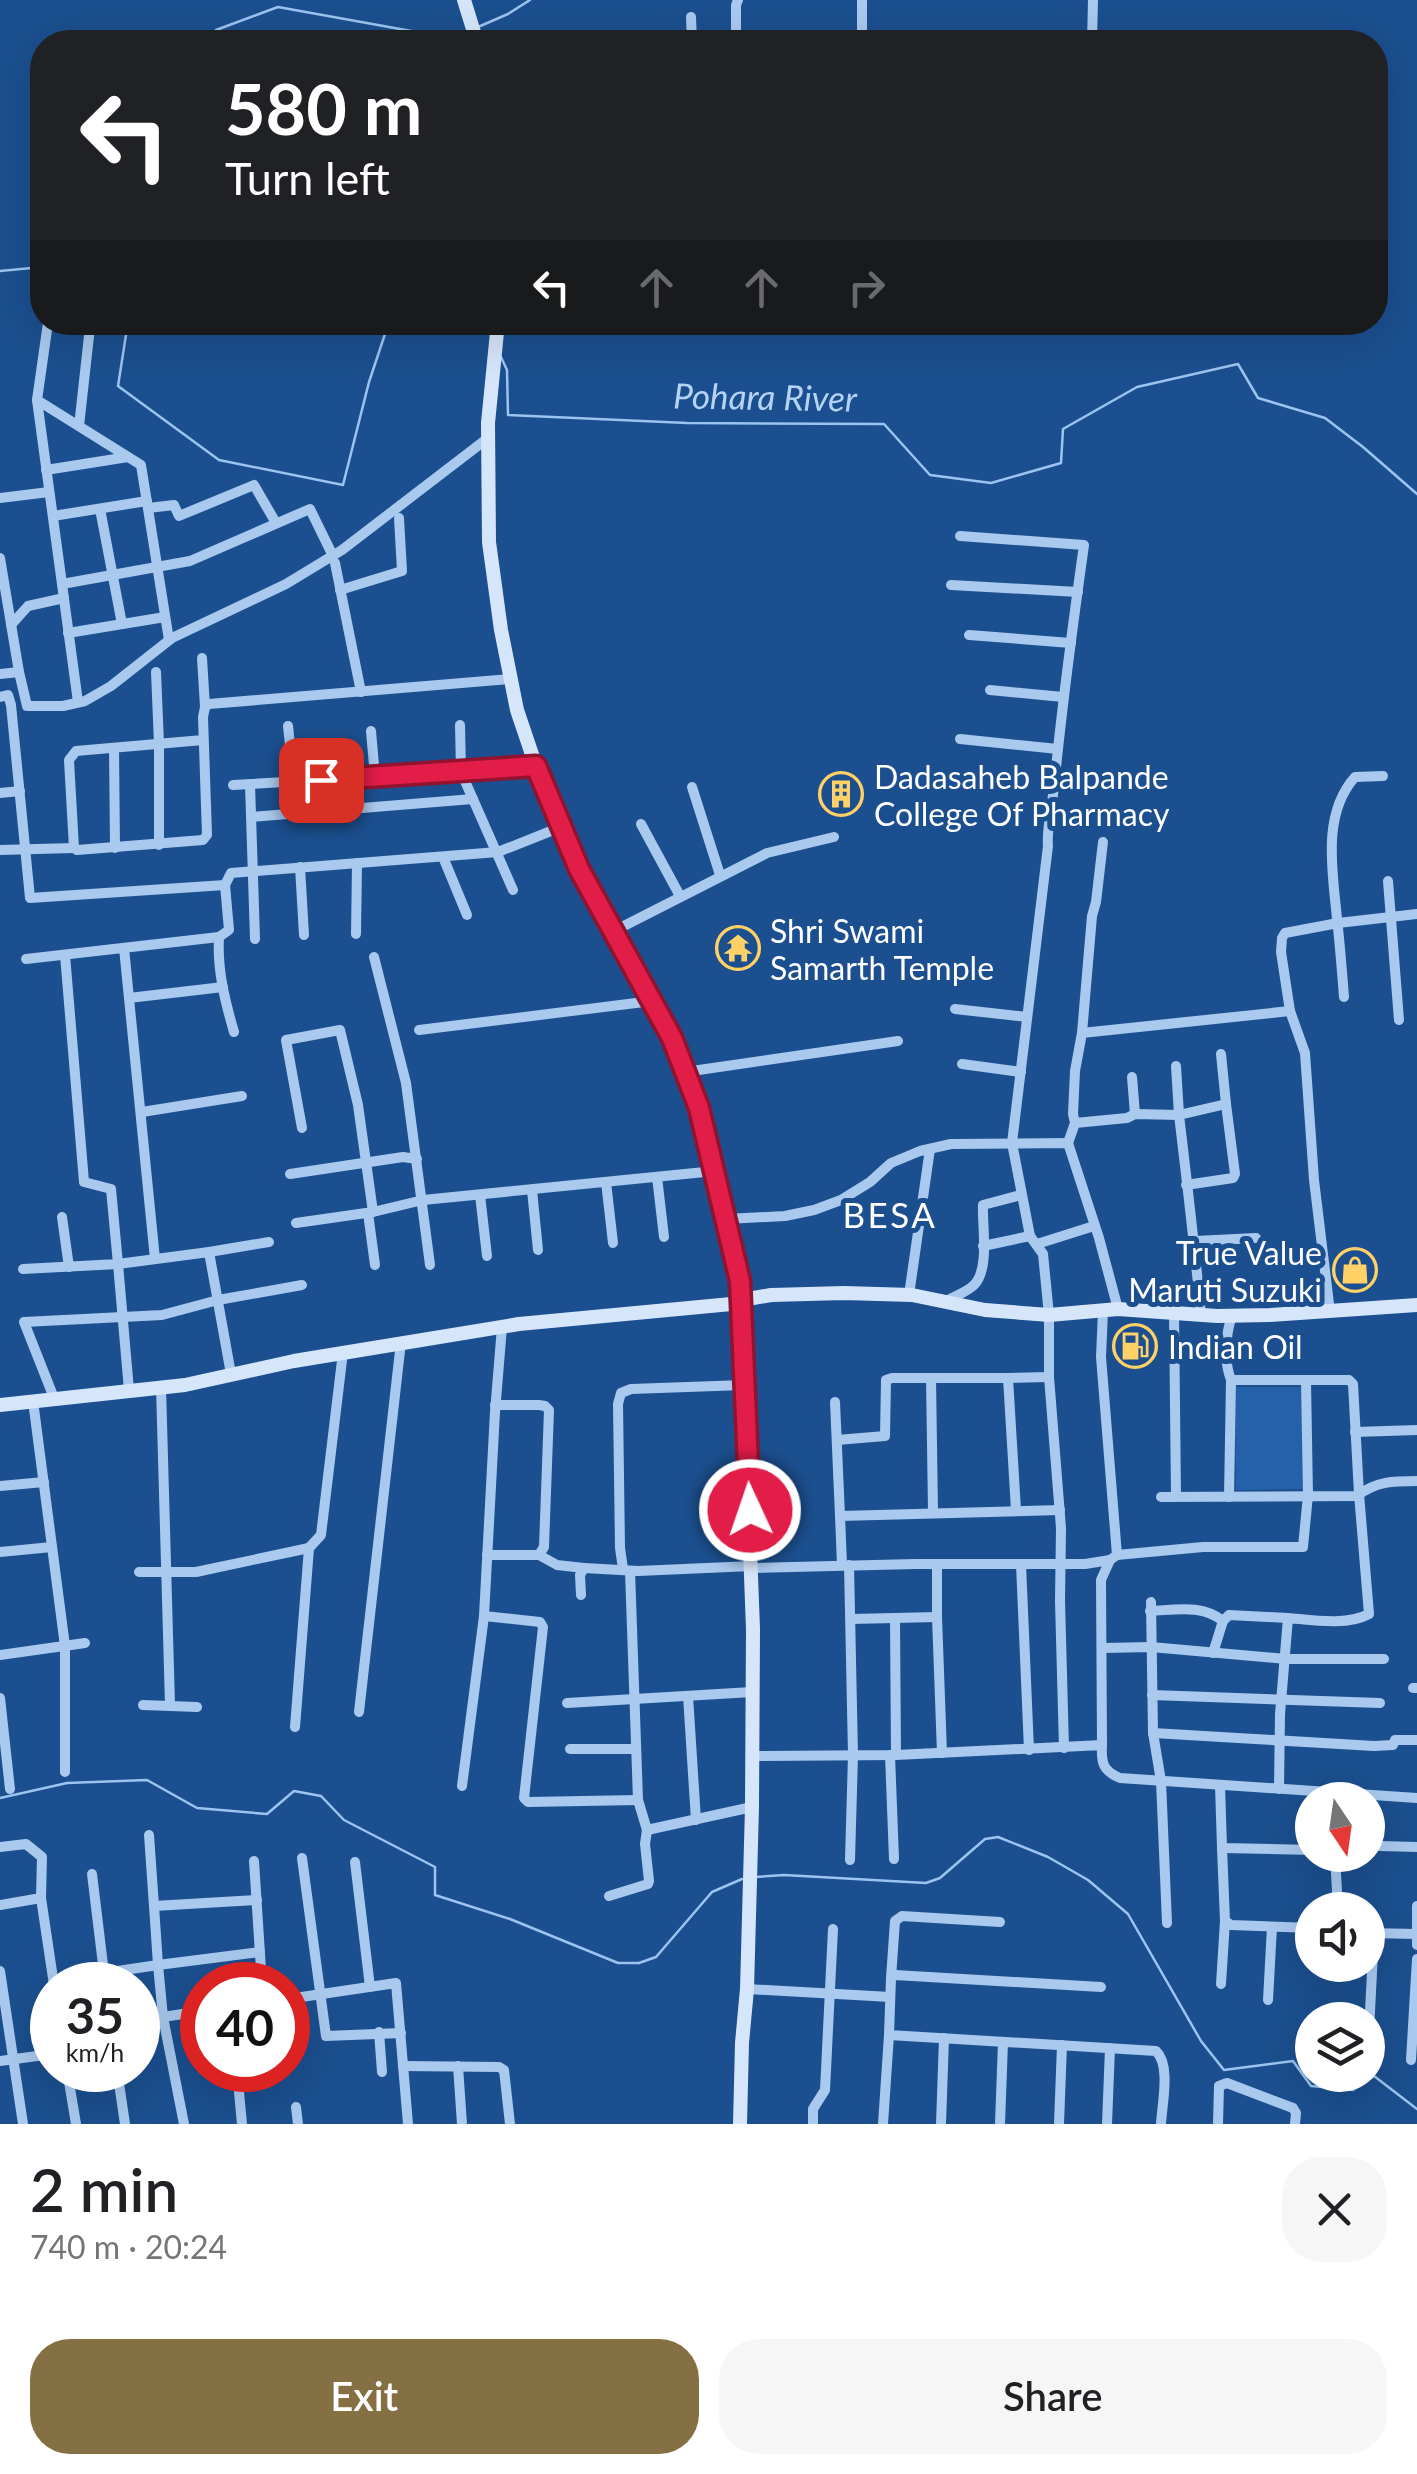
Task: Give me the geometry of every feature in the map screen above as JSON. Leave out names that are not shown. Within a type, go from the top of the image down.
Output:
[{"type":"street","points":[[464,0],[473,30]]},
{"type":"street","points":[[736,30],[738,0]]},
{"type":"street","points":[[862,0],[862,30]]},
{"type":"street","points":[[1092,30],[1093,0]]},
{"type":"street","points":[[691,16],[692,30]]},
{"type":"street","points":[[46,335],[37,400],[78,702]]},
{"type":"street","points":[[79,426],[89,335]]},
{"type":"street","points":[[497,335],[488,430],[488,542],[500,630],[518,710],[536,766],[579,869],[672,1038],[699,1108],[740,1281],[752,1567],[752,1807],[740,2124]]},
{"type":"street","points":[[37,400],[141,465],[168,640]]},
{"type":"street","points":[[11,705],[63,706],[78,702],[111,686],[168,640],[334,559],[488,430]]},
{"type":"street","points":[[46,470],[128,457]]},
{"type":"street","points":[[52,516],[100,508],[174,505],[179,516],[254,484],[276,523]]},
{"type":"street","points":[[0,498],[49,492]]},
{"type":"street","points":[[100,508],[122,624]]},
{"type":"street","points":[[62,584],[190,561],[310,508],[334,559],[362,692]]},
{"type":"street","points":[[340,590],[402,570],[399,518]]},
{"type":"street","points":[[960,536],[1084,546],[1012,1143],[1033,1240],[1043,1254],[1049,1315],[1049,1377],[1062,1564],[1064,1748]]},
{"type":"street","points":[[0,558],[7,621],[27,706]]},
{"type":"street","points":[[951,585],[1078,592]]},
{"type":"street","points":[[7,621],[28,606],[64,598]]},
{"type":"street","points":[[68,633],[165,617]]},
{"type":"street","points":[[968,634],[1070,643]]},
{"type":"street","points":[[0,850],[116,848],[200,842],[207,836],[202,658]]},
{"type":"street","points":[[0,674],[19,672]]},
{"type":"street","points":[[156,672],[159,845]]},
{"type":"street","points":[[204,707],[511,679]]},
{"type":"street","points":[[990,690],[1063,697]]},
{"type":"street","points":[[0,697],[8,695],[11,705],[30,898],[225,885]]},
{"type":"street","points":[[460,725],[461,772],[512,890]]},
{"type":"street","points":[[288,726],[294,782]]},
{"type":"street","points":[[371,730],[375,777]]},
{"type":"street","points":[[960,738],[1058,749]]},
{"type":"street","points":[[74,848],[70,760],[76,751],[203,740]]},
{"type":"street","points":[[114,748],[116,848]]},
{"type":"street","points":[[232,786],[536,766]]},
{"type":"street","points":[[1344,997],[1331,863],[1338,806],[1355,777],[1383,776]]},
{"type":"street","points":[[250,784],[255,939]]},
{"type":"street","points":[[692,787],[720,875]]},
{"type":"street","points":[[0,793],[20,790]]},
{"type":"street","points":[[252,817],[473,799]]},
{"type":"street","points":[[641,824],[680,896]]},
{"type":"street","points":[[26,959],[219,937],[229,930],[225,885],[232,873],[496,852],[561,827]]},
{"type":"street","points":[[614,931],[767,853],[834,837]]},
{"type":"street","points":[[1103,842],[1076,1071],[1075,1122],[1068,1144],[1094,1226],[1110,1310],[1102,1356],[1113,1558],[1101,1580],[1103,1767],[1120,1778],[1295,1791]]},
{"type":"street","points":[[442,857],[467,915]]},
{"type":"street","points":[[356,934],[357,863]]},
{"type":"street","points":[[300,867],[304,935]]},
{"type":"street","points":[[1388,881],[1399,1020]]},
{"type":"street","points":[[1330,1312],[1314,1180],[1305,1053],[1290,1011],[1282,938],[1286,933],[1338,923],[1417,914]]},
{"type":"street","points":[[219,937],[218,957],[234,1032]]},
{"type":"street","points":[[124,948],[155,1259]]},
{"type":"street","points":[[65,954],[84,1182],[111,1189],[129,1390]]},
{"type":"street","points":[[374,957],[406,1083],[430,1264]]},
{"type":"street","points":[[129,998],[223,987]]},
{"type":"street","points":[[419,1030],[652,1001]]},
{"type":"street","points":[[955,1009],[1027,1017]]},
{"type":"street","points":[[1082,1034],[1290,1011]]},
{"type":"street","points":[[302,1128],[286,1040],[340,1030],[358,1105],[375,1265]]},
{"type":"street","points":[[685,1072],[898,1040]]},
{"type":"street","points":[[1186,1185],[1233,1178],[1235,1174],[1221,1054]]},
{"type":"street","points":[[962,1064],[1021,1072]]},
{"type":"street","points":[[1176,1066],[1201,1315]]},
{"type":"street","points":[[1132,1076],[1135,1114]]},
{"type":"street","points":[[142,1112],[242,1096]]},
{"type":"street","points":[[1075,1122],[1135,1114],[1179,1115],[1226,1104]]},
{"type":"street","points":[[726,1220],[814,1210],[870,1182],[891,1163],[951,1144],[1068,1144]]},
{"type":"street","points":[[908,1295],[930,1149]]},
{"type":"street","points":[[290,1174],[403,1157],[417,1159]]},
{"type":"street","points":[[296,1223],[422,1200],[715,1171]]},
{"type":"street","points":[[656,1177],[664,1238]]},
{"type":"street","points":[[606,1182],[614,1243]]},
{"type":"street","points":[[532,1190],[538,1250]]},
{"type":"street","points":[[480,1195],[487,1256]]},
{"type":"street","points":[[945,1301],[978,1281],[983,1265],[984,1204],[1022,1195]]},
{"type":"street","points":[[62,1217],[70,1267]]},
{"type":"street","points":[[984,1246],[1094,1226]]},
{"type":"street","points":[[1195,1241],[1256,1238]]},
{"type":"street","points":[[23,1269],[118,1264],[269,1242]]},
{"type":"street","points":[[209,1252],[231,1374]]},
{"type":"street","points":[[54,1398],[24,1322],[162,1315],[302,1285]]},
{"type":"street","points":[[0,1404],[200,1382],[401,1342],[502,1327],[742,1302],[772,1295],[908,1295],[985,1310],[1049,1315],[1110,1310],[1232,1316],[1417,1305]]},
{"type":"street","points":[[1174,1313],[1176,1497]]},
{"type":"street","points":[[1229,1496],[1231,1380],[1227,1343],[1232,1316]]},
{"type":"street","points":[[462,1786],[484,1616],[502,1327]]},
{"type":"street","points":[[359,1712],[401,1342]]},
{"type":"street","points":[[139,1572],[196,1572],[309,1548],[321,1535],[343,1352]]},
{"type":"street","points":[[836,1440],[885,1436],[886,1380],[1049,1377]]},
{"type":"street","points":[[931,1378],[932,1512]]},
{"type":"street","points":[[1008,1378],[1016,1510]]},
{"type":"street","points":[[1213,1653],[1228,1615],[1335,1620],[1369,1614],[1353,1384],[1349,1380],[1231,1380]]},
{"type":"street","points":[[487,1554],[539,1555],[558,1565],[626,1570],[1062,1564],[1203,1548],[1303,1547],[1308,1494],[1306,1381]]},
{"type":"street","points":[[610,1896],[648,1884],[647,1830],[638,1800],[636,1699],[626,1570],[620,1548],[618,1404],[621,1393],[630,1389],[744,1385]]},
{"type":"street","points":[[161,1387],[170,1705]]},
{"type":"street","points":[[33,1401],[65,1646],[65,1772]]},
{"type":"street","points":[[835,1402],[840,1516],[851,1619],[850,1860]]},
{"type":"street","points":[[496,1405],[539,1405],[549,1410],[544,1547],[539,1555]]},
{"type":"street","points":[[1355,1432],[1417,1430]]},
{"type":"street","points":[[1162,1497],[1359,1494],[1382,1482],[1417,1481]]},
{"type":"street","points":[[0,1486],[44,1482]]},
{"type":"street","points":[[840,1516],[1060,1510]]},
{"type":"street","points":[[0,1552],[52,1548]]},
{"type":"street","points":[[295,1727],[309,1548]]},
{"type":"street","points":[[938,1564],[942,1753]]},
{"type":"street","points":[[1021,1564],[1029,1750]]},
{"type":"street","points":[[581,1594],[580,1575],[584,1568]]},
{"type":"street","points":[[1167,1924],[1161,1781],[1153,1733],[1151,1606],[1208,1611],[1223,1621]]},
{"type":"street","points":[[484,1616],[540,1622],[543,1627],[524,1798],[528,1802],[638,1800]]},
{"type":"street","points":[[851,1619],[937,1616]]},
{"type":"street","points":[[1279,1789],[1288,1618]]},
{"type":"street","points":[[894,1859],[895,1619]]},
{"type":"street","points":[[0,1655],[86,1643]]},
{"type":"street","points":[[1103,1648],[1151,1647],[1286,1659],[1384,1659]]},
{"type":"street","points":[[566,1703],[752,1692]]},
{"type":"street","points":[[1152,1695],[1380,1703]]},
{"type":"street","points":[[688,1696],[696,1820]]},
{"type":"street","points":[[0,1698],[10,1790]]},
{"type":"street","points":[[143,1705],[197,1707]]},
{"type":"street","points":[[1153,1733],[1374,1746],[1393,1745],[1395,1740],[1417,1740]]},
{"type":"street","points":[[752,1756],[893,1755],[1102,1745]]},
{"type":"street","points":[[570,1750],[635,1749]]},
{"type":"street","points":[[1220,1785],[1225,1921],[1221,1984]]},
{"type":"street","points":[[1385,1797],[1417,1798]]},
{"type":"street","points":[[647,1830],[752,1807]]},
{"type":"street","points":[[148,1836],[158,1962]]},
{"type":"street","points":[[0,1847],[26,1844],[42,1856],[41,1898],[51,1962]]},
{"type":"street","points":[[1385,1846],[1417,1848]]},
{"type":"street","points":[[1222,1848],[1295,1850]]},
{"type":"street","points":[[302,1858],[326,2036],[400,2033]]},
{"type":"street","points":[[254,1861],[261,1962]]},
{"type":"street","points":[[355,1862],[370,1987]]},
{"type":"street","points":[[92,1874],[103,1962]]},
{"type":"street","points":[[0,1904],[41,1898]]},
{"type":"street","points":[[154,1906],[256,1900]]},
{"type":"street","points":[[1417,1906],[1417,1945]]},
{"type":"street","points":[[883,2124],[895,1921],[902,1916],[1000,1922]]},
{"type":"street","points":[[1225,1921],[1230,1925],[1295,1927]]},
{"type":"street","points":[[1268,2000],[1272,1926]]},
{"type":"street","points":[[813,2124],[814,2109],[825,2090],[832,1929]]},
{"type":"street","points":[[1385,1933],[1416,1934]]},
{"type":"street","points":[[160,1965],[260,1952]]},
{"type":"street","points":[[1412,2060],[1417,1959]]},
{"type":"street","points":[[0,1971],[6,2060],[22,2124]]},
{"type":"street","points":[[891,1978],[896,1975],[1101,1986]]},
{"type":"street","points":[[310,1997],[396,1983],[408,2124]]},
{"type":"street","points":[[747,1989],[890,1997]]},
{"type":"street","points":[[160,1991],[184,2124]]},
{"type":"street","points":[[162,2017],[180,2014]]},
{"type":"street","points":[[379,2032],[382,2072]]},
{"type":"street","points":[[889,2034],[1156,2051],[1165,2065],[1161,2124]]},
{"type":"street","points":[[941,2124],[944,2038]]},
{"type":"street","points":[[1000,2124],[1003,2042]]},
{"type":"street","points":[[1059,2124],[1062,2045]]},
{"type":"street","points":[[1107,2124],[1110,2048]]},
{"type":"street","points":[[404,2066],[491,2066],[504,2070],[510,2124]]},
{"type":"street","points":[[458,2066],[462,2124]]},
{"type":"street","points":[[1218,2124],[1219,2086],[1227,2083],[1293,2108],[1295,2124]]},
{"type":"street","points":[[71,2092],[76,2124]]},
{"type":"street","points":[[120,2092],[125,2124]]},
{"type":"street","points":[[240,2092],[242,2124]]},
{"type":"street","points":[[296,2107],[298,2124]]},
{"type":"shaded area","points":[[1235,1387],[1302,1387],[1303,1489],[1236,1490]]},
{"type":"waterway","points":[[478,27],[530,0]]},
{"type":"waterway","points":[[216,30],[278,7],[406,30]]},
{"type":"waterway","name":"Pohara River","points":[[0,271],[30,268]]},
{"type":"waterway","name":"Pohara River","points":[[126,335],[118,386],[219,460],[343,485],[385,335]]},
{"type":"waterway","name":"Pohara River","points":[[500,355],[507,370],[508,415],[687,423],[884,424],[930,475],[991,483],[1061,463],[1063,429],[1137,387],[1238,364],[1258,398],[1325,418],[1417,494]]},
{"type":"waterway","points":[[0,1798],[67,1783],[147,1780],[197,1808],[267,1814],[294,1791],[321,1796],[344,1820],[435,1867],[435,1895],[510,1919],[618,1963],[639,1963],[656,1957],[712,1892],[742,1879]]},
{"type":"waterway","points":[[755,1877],[784,1875],[926,1883],[940,1878],[985,1839],[998,1837],[1048,1857],[1088,1880],[1128,1914],[1201,2041],[1224,2070],[1293,2061],[1311,2086],[1353,2090],[1374,2076],[1417,2109]]},
{"type":"place","name":"Dadasaheb Balpande College Of Pharmacy","points":[[841,794]]},
{"type":"place","name":"Shri Swami Samarth Temple","points":[[738,948]]},
{"type":"place","name":"True Value Maruti Suzuki","points":[[1355,1270]]},
{"type":"place","name":"Indian Oil","points":[[1135,1346]]},
{"type":"district","name":"BESA","points":[[890,1214]]},
{"type":"route","points":[[321,780],[536,766],[579,869],[672,1038],[699,1108],[740,1281],[750,1510]]}]
